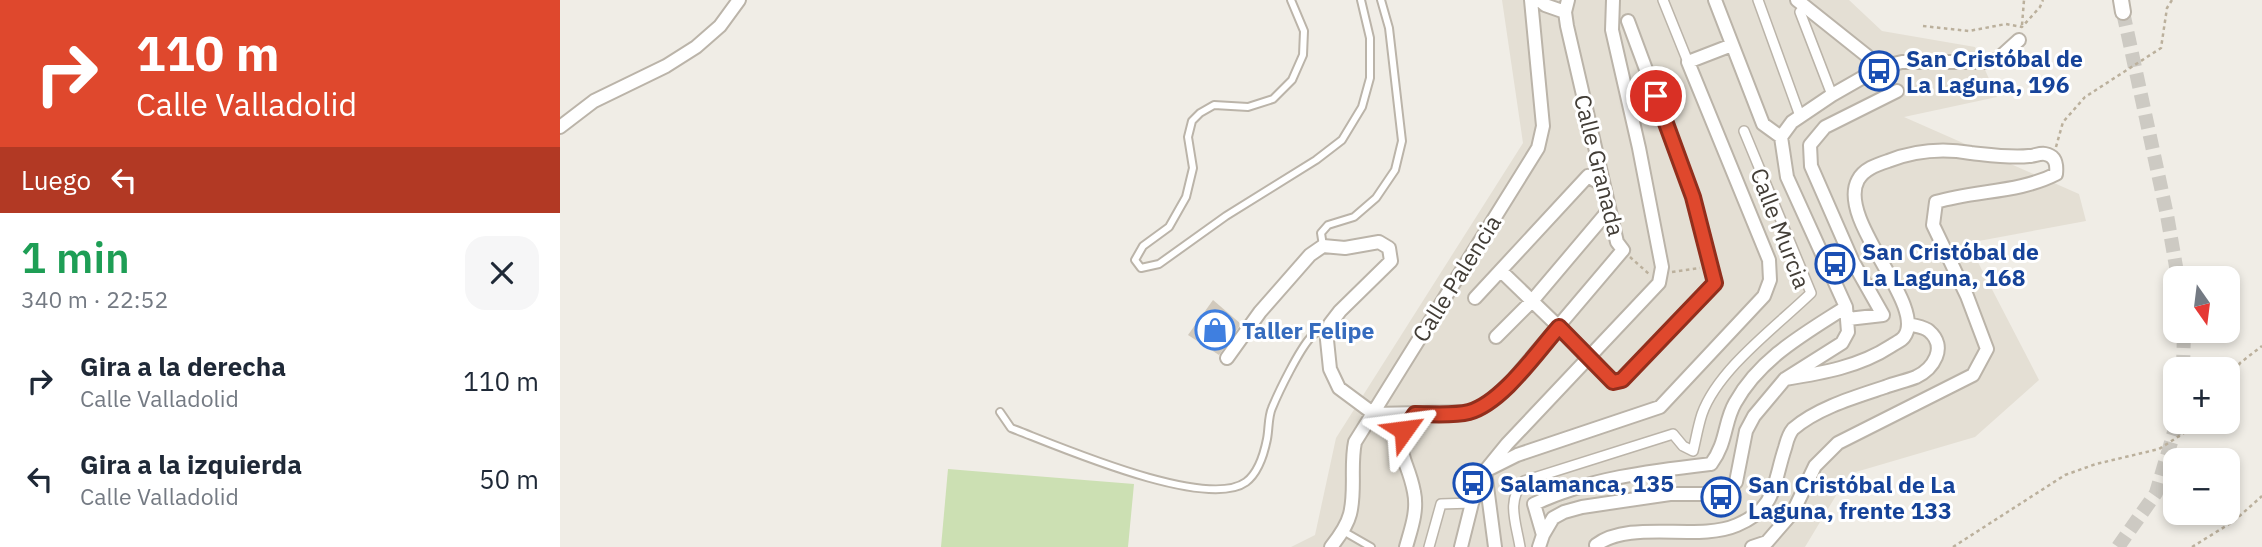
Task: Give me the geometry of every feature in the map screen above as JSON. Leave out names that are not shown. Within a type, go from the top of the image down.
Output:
[{"type":"street","points":[[560,127],[594,102],[666,66],[696,47],[720,26],[739,0]]},
{"type":"street","name":"Calle Palencia","points":[[1331,547],[1343,531],[1350,513],[1351,461],[1355,442],[1538,148],[1543,127],[1531,0]]},
{"type":"street","name":"Calle Granada","points":[[1374,414],[1469,412],[1488,403],[1511,382],[1623,250],[1616,242],[1566,6],[1545,5],[1539,0]]},
{"type":"street","points":[[1461,547],[1472,503],[1485,471],[1660,279],[1662,267],[1612,30],[1613,0]]},
{"type":"street","points":[[1485,471],[1517,455],[1660,407],[1764,296],[1770,280],[1769,260],[1663,0]]},
{"type":"street","points":[[1715,0],[1763,124],[1781,138]]},
{"type":"street","points":[[1758,0],[1800,116]]},
{"type":"street","points":[[1801,3],[1800,12],[1832,95]]},
{"type":"street","points":[[1801,3],[1881,67]]},
{"type":"street","points":[[1501,271],[1613,382],[1622,380],[1715,283],[1693,197],[1628,21]]},
{"type":"street","points":[[1541,541],[1553,518],[1582,507],[1670,494],[1717,494],[1726,491],[1736,482],[1746,431],[1754,416],[1785,379],[1842,343],[1848,332],[1847,313],[1787,177],[1782,158],[1781,138],[1792,122],[1881,67],[1902,62],[1986,62],[1998,58],[2021,34]]},
{"type":"street","points":[[1688,62],[1732,46]]},
{"type":"street","points":[[1541,541],[1534,504],[1598,482],[1643,472],[1711,464],[1719,454],[1733,406],[1750,380],[1770,358],[1847,313],[1883,315],[1853,261],[1811,166],[1810,145],[1825,127],[1898,91]]},
{"type":"street","name":"Calle Murcia","points":[[1520,547],[1513,504],[1514,492],[1524,481],[1673,434],[1683,446],[1693,451],[1703,412],[1716,389],[1734,366],[1811,293],[1744,131]]},
{"type":"street","points":[[1752,547],[1767,542],[1793,512],[1815,467],[1838,443],[1973,375],[1987,349],[1967,296],[1933,225],[1936,202],[2044,180],[2056,174],[2057,165],[2053,158],[2044,153],[2009,156],[1948,149],[1915,152],[1868,169],[1857,181],[1854,197],[1863,227],[1905,308],[1909,324],[1904,337],[1882,352],[1836,370],[1785,379]]},
{"type":"street","points":[[1475,298],[1588,176],[1604,186]]},
{"type":"street","points":[[1496,337],[1532,301],[1609,210]]},
{"type":"street","points":[[1227,358],[1260,312],[1310,255],[1323,246],[1345,248],[1379,242],[1389,248],[1391,261],[1340,311],[1330,324],[1327,340],[1330,369],[1339,388],[1374,414]]},
{"type":"street","points":[[1596,545],[1606,538],[1616,536],[1733,527],[1753,518],[1769,502],[1777,483],[1789,433],[1802,422],[1831,407],[1916,377],[1933,365],[1938,354],[1936,341],[1928,330],[1909,324]]},
{"type":"street","points":[[1406,547],[1415,514],[1415,494],[1399,446],[1404,430],[1415,414]]},
{"type":"street","points":[[1485,471],[1495,547]]},
{"type":"street","points":[[1429,547],[1441,504],[1472,503]]},
{"type":"lane","points":[[1291,0],[1304,31],[1303,55],[1292,80],[1273,99],[1248,107],[1214,105],[1192,121],[1188,136],[1193,169],[1186,197],[1169,227],[1143,246],[1135,260],[1141,268],[1159,264],[1226,216],[1316,160],[1342,140],[1362,107],[1370,78],[1370,38],[1360,0]]},
{"type":"lane","points":[[1323,246],[1321,233],[1328,225],[1354,217],[1376,198],[1395,170],[1402,141],[1389,28],[1381,0]]},
{"type":"lane","points":[[1000,412],[1011,428],[1150,478],[1189,488],[1227,489],[1246,482],[1259,466],[1271,410],[1311,337],[1330,324]]},
{"type":"lane","points":[[1343,531],[1371,547]]},
{"type":"path","points":[[2021,34],[2024,0]]},
{"type":"path","points":[[2021,34],[2043,0]]},
{"type":"path","points":[[2053,158],[2063,122],[2085,97],[2161,48],[2167,8],[2172,0]]},
{"type":"path","points":[[1923,26],[1969,32],[2006,24],[2021,34]]},
{"type":"path","points":[[1623,250],[1660,279],[1710,266]]},
{"type":"path","points":[[2240,363],[2262,346]]},
{"type":"path","points":[[1953,547],[2066,475],[2096,464],[2159,449],[2182,434]]},
{"type":"path","points":[[2192,547],[2234,521],[2262,496]]},
{"type":"shaded area","points":[[1502,0],[1849,0],[1882,31],[1975,47],[1997,97],[1904,117],[2079,194],[2086,221],[1968,243],[2039,380],[1975,437],[1849,474],[1805,547],[1291,547],[1315,535],[1336,438],[1523,143]]},
{"type":"green space","points":[[948,469],[1134,484],[1128,547],[941,547]]},
{"type":"building","name":"Taller Felipe","points":[[1213,300],[1241,324],[1219,355],[1188,335]]},
{"type":"tunnel","points":[[2123,12],[2176,266]]},
{"type":"tunnel","points":[[2183,357],[2184,343]]},
{"type":"tunnel","points":[[2118,547],[2156,493],[2173,434]]},
{"type":"place","name":"San Cristóbal de La Laguna, 196","points":[[1879,71]]},
{"type":"place","name":"San Cristóbal de La Laguna, 168","points":[[1835,264]]},
{"type":"place","name":"Taller Felipe","points":[[1215,330]]},
{"type":"place","name":"Salamanca, 135","points":[[1473,483]]},
{"type":"place","name":"San Cristóbal de La Laguna, frente 133","points":[[1721,497]]},
{"type":"route","points":[[1404,430],[1415,414],[1469,412],[1488,403],[1511,382],[1559,327],[1613,382],[1622,380],[1715,283],[1693,197],[1656,96]]}]
